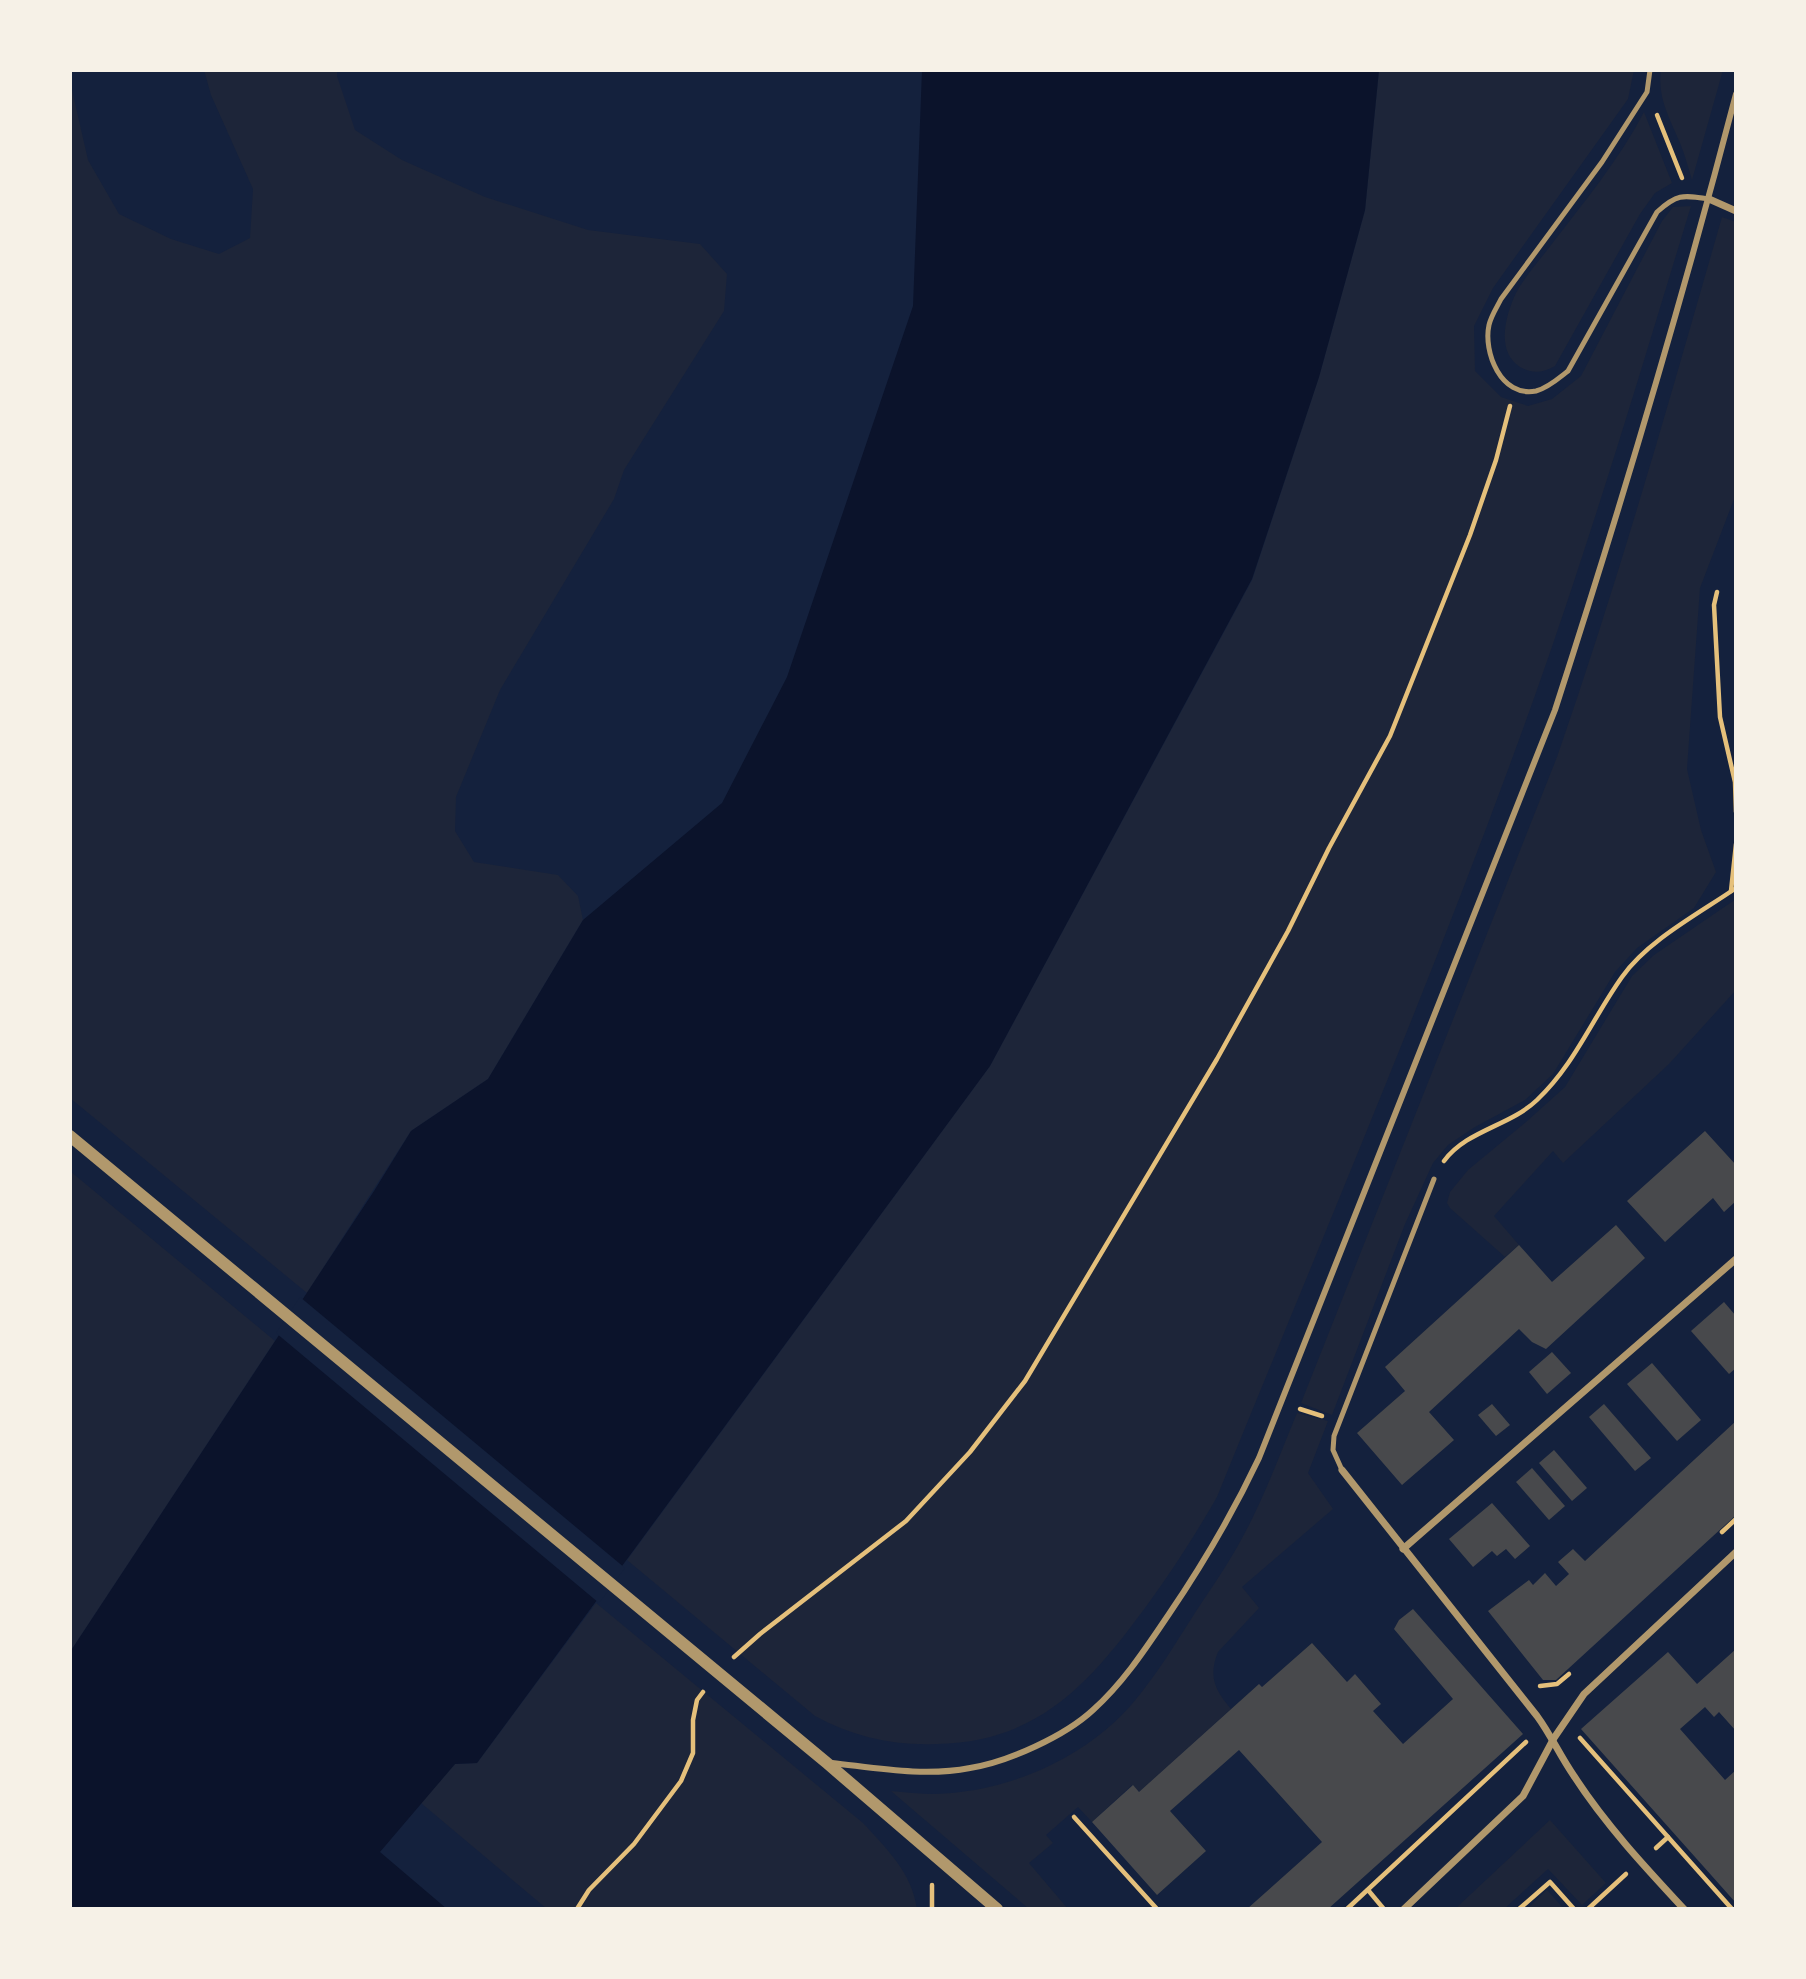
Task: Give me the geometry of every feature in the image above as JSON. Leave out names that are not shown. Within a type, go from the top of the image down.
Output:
[{"type":"street","points":[[827,1763],[903,1771],[970,1768],[1032,1747],[1091,1712],[1143,1653],[1200,1567],[1243,1492],[1259,1458],[1555,710],[1595,586],[1709,199],[1736,94]]},
{"type":"street","points":[[1709,199],[1736,211]]},
{"type":"street","points":[[70,1136],[827,1763],[997,1909]]},
{"type":"street","points":[[1403,1549],[1736,1259]]},
{"type":"street","points":[[1342,1470],[1554,1738],[1580,1785],[1640,1861],[1684,1909]]},
{"type":"street","points":[[1404,1909],[1522,1797],[1554,1738],[1584,1693],[1736,1552]]},
{"type":"lane","points":[[1650,70],[1647,92],[1602,162],[1501,299],[1489,324],[1488,348],[1494,368],[1515,388],[1534,391],[1552,384],[1568,370],[1657,212],[1671,199],[1688,196],[1709,199]]},
{"type":"lane","points":[[1342,1470],[1333,1450],[1334,1436],[1434,1179]]},
{"type":"path","points":[[1657,114],[1688,196]]},
{"type":"path","points":[[727,1664],[760,1634],[906,1521],[970,1452],[1025,1381],[1077,1297],[1288,932],[1329,848],[1390,736],[1470,535],[1496,460],[1515,388]]},
{"type":"path","points":[[1717,592],[1714,605],[1720,717],[1734,782],[1736,812]]},
{"type":"path","points":[[1434,1179],[1446,1158],[1460,1144],[1521,1114],[1556,1082],[1633,963],[1733,889],[1736,844]]},
{"type":"path","points":[[1281,1402],[1339,1422]]},
{"type":"path","points":[[1716,1538],[1736,1520]]},
{"type":"path","points":[[1539,1686],[1557,1684],[1577,1666]]},
{"type":"path","points":[[579,1908],[589,1890],[635,1844],[681,1781],[692,1753],[693,1720],[697,1700],[704,1691]]},
{"type":"path","points":[[1577,1732],[1732,1909]]},
{"type":"path","points":[[1348,1909],[1528,1740],[1528,1734]]},
{"type":"path","points":[[1074,1817],[1157,1909]]},
{"type":"path","points":[[1519,1909],[1550,1881],[1574,1909]]},
{"type":"path","points":[[932,1883],[932,1909]]},
{"type":"path","points":[[1368,1890],[1384,1909]]},
{"type":"shaded area","points":[[204,70],[337,70],[355,130],[402,160],[485,197],[588,230],[700,244],[727,274],[724,311],[624,470],[614,499],[500,690],[456,797],[455,831],[474,862],[558,875],[578,896],[583,920],[488,1079],[411,1131],[307,1293],[70,1098],[70,81],[88,160],[119,214],[171,239],[219,254],[250,238],[253,189],[211,95]]},
{"type":"shaded area","points":[[922,70],[1379,70],[1365,210],[1319,377],[1252,579],[990,1066],[477,1763],[455,1764],[380,1852],[447,1909],[70,1909],[70,1652],[411,1131],[488,1079],[583,920],[722,803],[787,677],[913,306]]},
{"type":"shaded area","points":[[1379,70],[1634,70],[1628,99],[1493,288],[1474,326],[1475,371],[1501,397],[1528,406],[1552,399],[1581,376],[1662,221],[1673,207],[1691,206],[1617,447],[1579,567],[1501,789],[1423,992],[1217,1497],[1182,1554],[1124,1636],[1081,1684],[1058,1704],[1004,1733],[973,1741],[921,1744],[889,1742],[859,1735],[815,1716],[627,1560],[990,1066],[1252,580],[1319,377],[1365,210]]},
{"type":"shaded area","points":[[1661,70],[1723,70],[1692,180],[1663,99]]},
{"type":"shaded area","points":[[1644,112],[1672,183],[1655,193],[1640,214],[1555,366],[1538,372],[1524,369],[1512,360],[1505,342],[1506,321],[1516,293],[1612,164]]},
{"type":"shaded area","points":[[1722,217],[1736,222],[1736,494],[1700,588],[1687,769],[1701,830],[1716,872],[1694,908],[1637,948],[1615,972],[1553,1074],[1525,1100],[1448,1145],[1433,1163],[1405,1224],[1332,1415],[1301,1403],[1557,757],[1623,556]]},
{"type":"shaded area","points":[[1736,899],[1736,990],[1669,1064],[1563,1163],[1553,1151],[1494,1216],[1519,1245],[1505,1257],[1450,1208],[1447,1203],[1450,1192],[1468,1170],[1565,1087],[1632,976],[1654,955]]},
{"type":"shaded area","points":[[70,1171],[275,1341],[70,1652]]},
{"type":"shaded area","points":[[1297,1413],[1328,1421],[1308,1473],[1333,1509],[1242,1587],[1259,1608],[1218,1652],[1214,1669],[1217,1689],[1231,1709],[1139,1792],[1132,1785],[1092,1822],[1078,1807],[1046,1835],[1053,1843],[1029,1863],[1068,1909],[1029,1909],[891,1791],[934,1794],[961,1792],[1016,1779],[1067,1757],[1112,1724],[1132,1704],[1156,1672],[1231,1558],[1261,1499]]},
{"type":"shaded area","points":[[596,1603],[863,1823],[904,1873],[917,1909],[547,1909],[421,1803],[455,1764],[477,1763]]},
{"type":"shaded area","points":[[1550,1820],[1606,1883],[1582,1905],[1548,1869],[1504,1909],[1455,1909]]},
{"type":"shaded area","points":[[1547,1890],[1564,1909],[1527,1909]]},
{"type":"pier","points":[[300,1297],[625,1568],[599,1603],[276,1333]]},
{"type":"building","points":[[1705,1131],[1736,1165],[1736,1201],[1724,1212],[1713,1198],[1665,1242],[1627,1201]]},
{"type":"building","points":[[1616,1225],[1645,1258],[1546,1349],[1532,1342],[1519,1329],[1429,1412],[1454,1440],[1402,1485],[1357,1433],[1405,1391],[1385,1367],[1519,1245],[1552,1282]]},
{"type":"building","points":[[1724,1302],[1736,1316],[1736,1368],[1729,1374],[1691,1331]]},
{"type":"building","points":[[1552,1352],[1571,1373],[1547,1394],[1529,1372]]},
{"type":"building","points":[[1652,1363],[1701,1420],[1677,1441],[1627,1384]]},
{"type":"building","points":[[1492,1404],[1510,1425],[1496,1436],[1478,1415]]},
{"type":"building","points":[[1604,1404],[1651,1458],[1635,1471],[1589,1417]]},
{"type":"building","points":[[1736,1421],[1736,1515],[1556,1680],[1543,1680],[1488,1611],[1529,1580],[1533,1585],[1545,1573],[1556,1586],[1569,1574],[1558,1562],[1573,1549],[1585,1561]]},
{"type":"building","points":[[1554,1450],[1587,1488],[1572,1501],[1539,1463]]},
{"type":"building","points":[[1532,1468],[1565,1506],[1549,1520],[1516,1482]]},
{"type":"building","points":[[1492,1503],[1530,1546],[1515,1559],[1506,1549],[1497,1556],[1492,1551],[1473,1567],[1449,1539]]},
{"type":"building","points":[[1413,1609],[1523,1734],[1328,1909],[1247,1909],[1322,1842],[1239,1750],[1170,1811],[1206,1851],[1157,1895],[1092,1822],[1133,1785],[1139,1792],[1259,1684],[1262,1687],[1312,1643],[1347,1682],[1355,1674],[1381,1704],[1373,1711],[1403,1744],[1453,1699],[1394,1629],[1399,1620]]},
{"type":"building","points":[[1736,1649],[1736,1731],[1719,1712],[1714,1717],[1705,1707],[1680,1729],[1725,1780],[1736,1770],[1736,1903],[1581,1729],[1668,1652],[1697,1684]]}]
